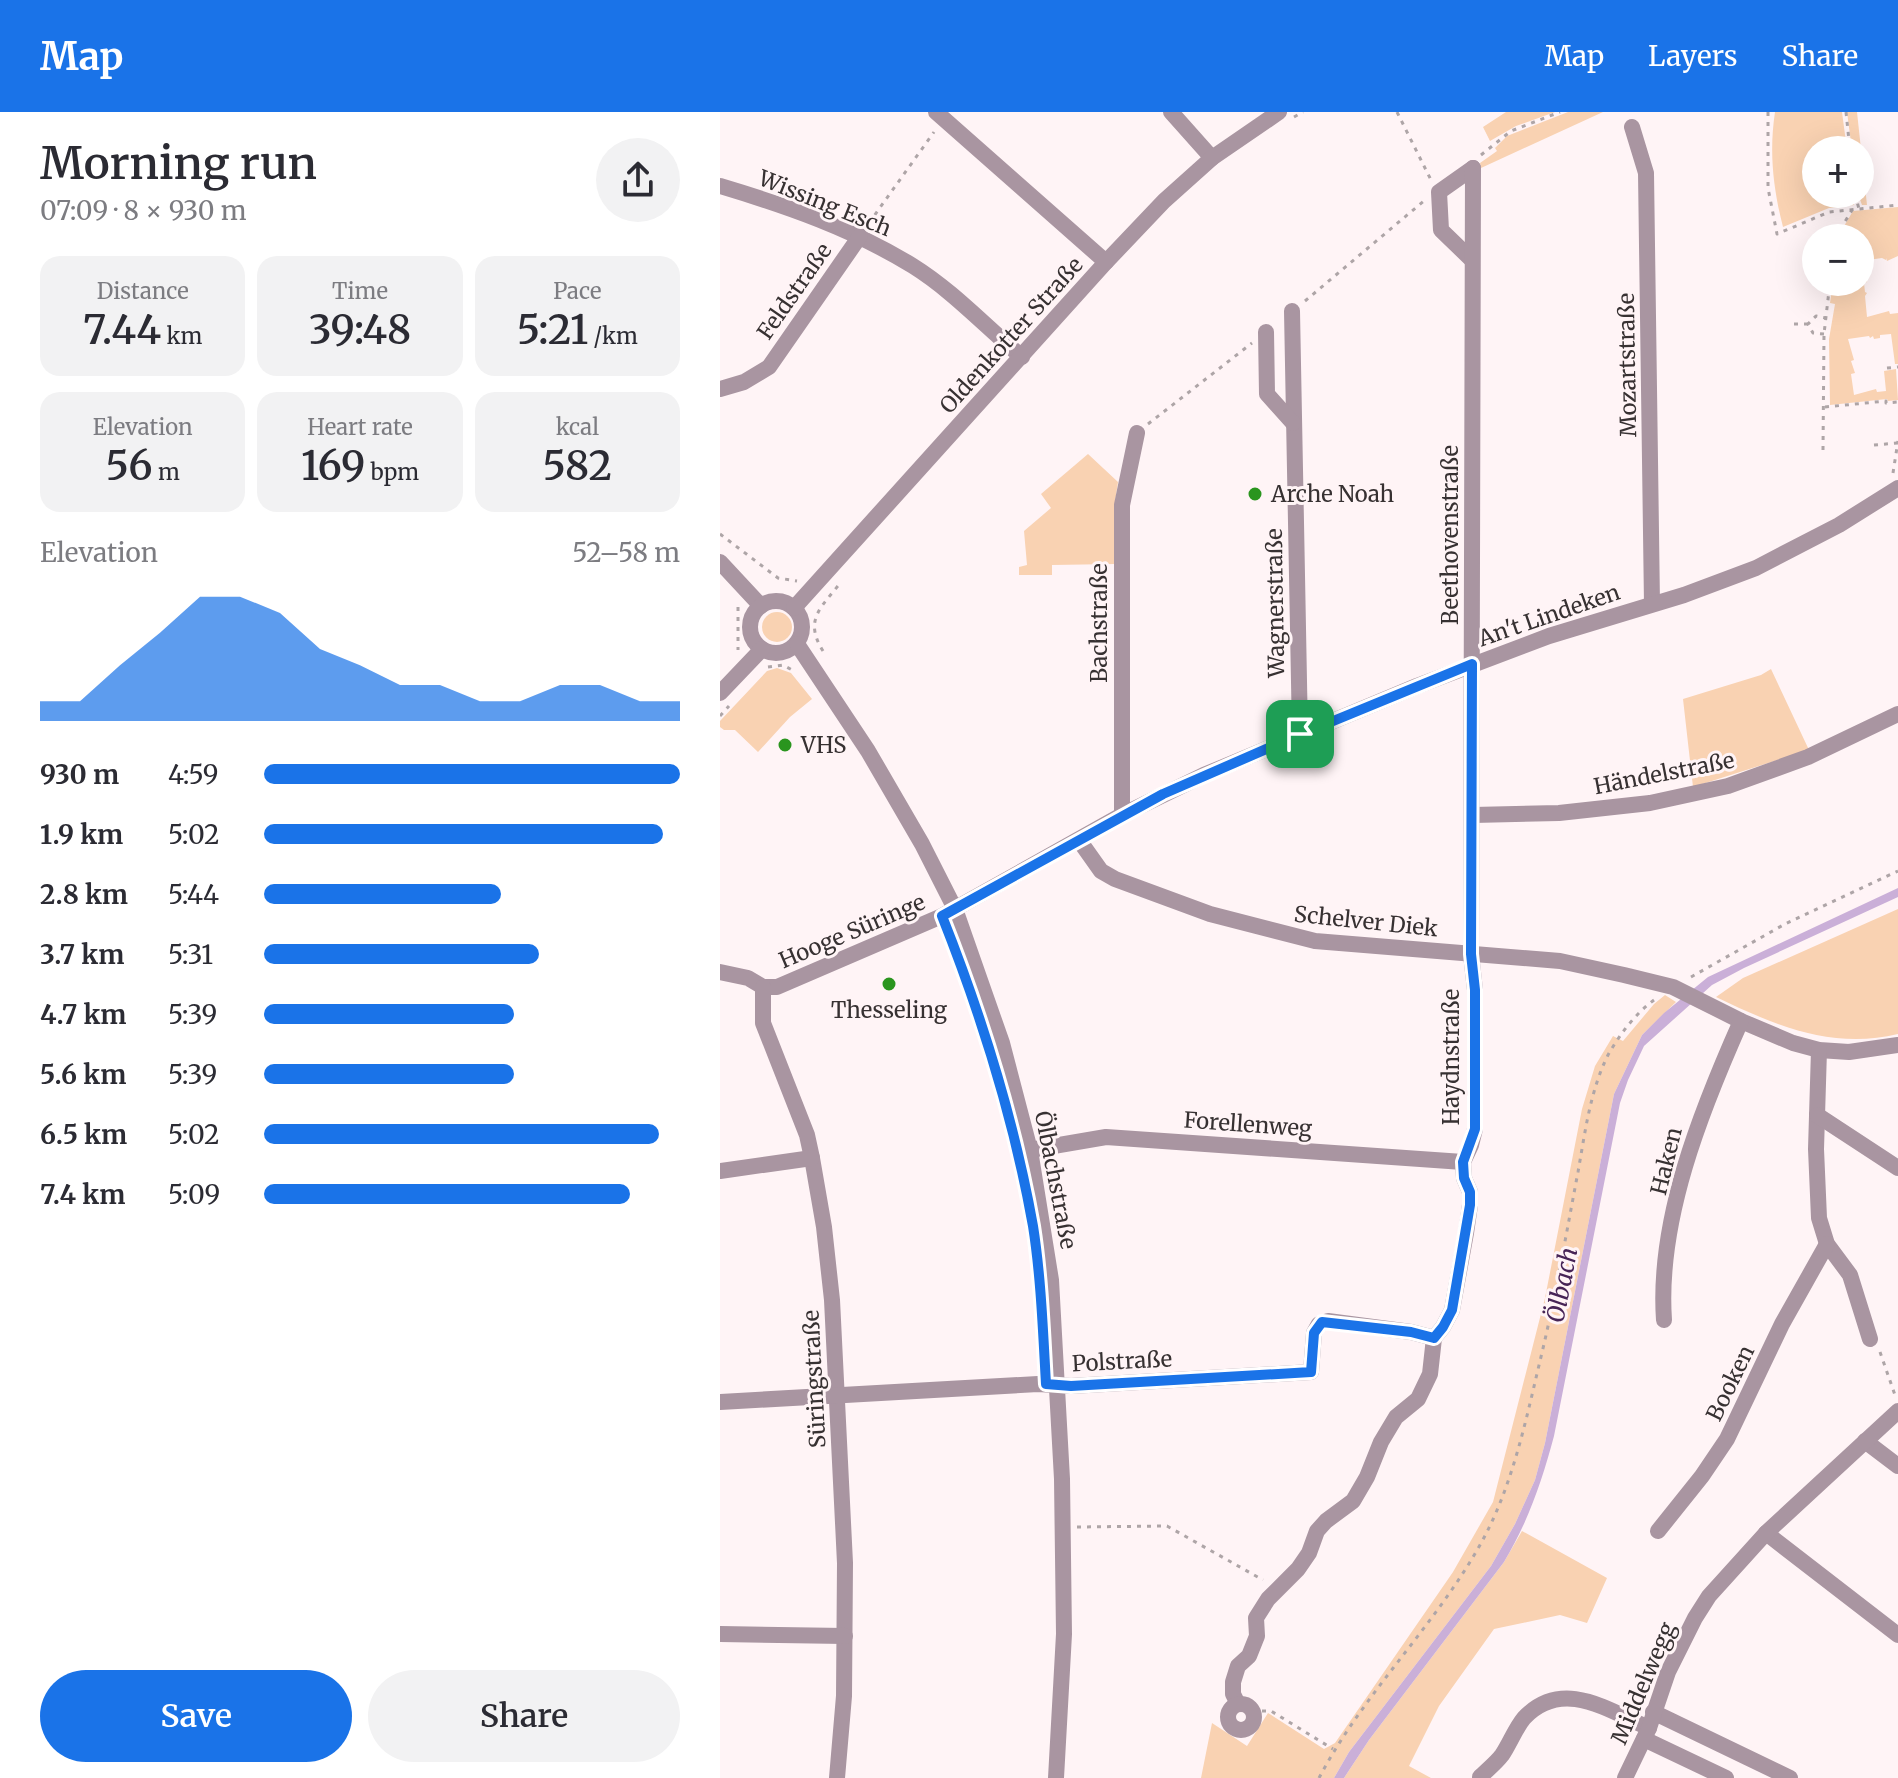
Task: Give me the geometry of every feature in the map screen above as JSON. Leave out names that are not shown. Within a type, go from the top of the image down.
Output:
[{"type":"street","points":[[1171,112],[1212,158]]},
{"type":"street","points":[[943,114],[1106,262]]},
{"type":"street","name":"Oldenkotter Straße","points":[[794,608],[1106,262],[1179,186],[1212,158],[1285,115]]},
{"type":"street","name":"Mozartstraße","points":[[1632,127],[1646,173],[1652,604]]},
{"type":"street","points":[[1472,260],[1441,230],[1439,192],[1473,168]]},
{"type":"street","name":"Beethovenstraße","points":[[1471,954],[1473,168]]},
{"type":"street","name":"Wissing Esch","points":[[720,186],[787,206],[860,236],[915,267],[966,306],[1022,357]]},
{"type":"street","name":"Feldstraße","points":[[720,389],[744,382],[769,367],[860,236]]},
{"type":"street","name":"Wagnerstraße","points":[[1292,311],[1300,734]]},
{"type":"street","points":[[1266,332],[1267,394],[1293,423]]},
{"type":"street","name":"Bachstraße","points":[[1122,815],[1122,505],[1137,433]]},
{"type":"street","name":"An't Lindeken","points":[[955,909],[1122,815],[1204,775],[1472,664],[1549,636],[1715,584],[1766,563],[1839,525],[1894,491]]},
{"type":"street","points":[[720,562],[761,606]]},
{"type":"street","points":[[778,601],[794,608],[802,621],[797,644],[777,653],[762,649],[750,628],[751,619],[761,606],[778,601]]},
{"type":"street","name":"Ölbachstraße","points":[[797,644],[868,751],[922,844],[955,909],[1002,1043],[1030,1150],[1050,1267],[1058,1385],[1065,1581],[1056,1778]]},
{"type":"street","points":[[725,699],[762,649]]},
{"type":"street","name":"Händelstraße","points":[[1473,815],[1559,813],[1650,803],[1728,786],[1808,757],[1898,714]]},
{"type":"street","name":"Schelver Diek","points":[[1079,840],[1101,871],[1115,879],[1263,930],[1339,945],[1560,961],[1677,989],[1741,1021],[1793,1043],[1819,1050],[1849,1052],[1898,1045]]},
{"type":"street","name":"Hooge Süringe","points":[[720,972],[748,978],[763,987],[777,987],[955,909]]},
{"type":"street","name":"Haydnstraße","points":[[1245,1708],[1233,1694],[1233,1682],[1238,1666],[1249,1656],[1257,1636],[1256,1618],[1277,1587],[1298,1569],[1309,1553],[1317,1531],[1353,1501],[1396,1417],[1418,1399],[1430,1374],[1434,1338],[1452,1310],[1470,1205],[1463,1162],[1475,1129],[1475,990],[1471,954]]},
{"type":"street","name":"Süringstraße","points":[[763,987],[763,1023],[807,1135],[824,1227],[838,1394],[845,1636],[837,1778]]},
{"type":"street","name":"Haken","points":[[1664,1320],[1664,1277],[1688,1157],[1707,1097],[1741,1021]]},
{"type":"street","points":[[1819,1050],[1819,1218],[1827,1244],[1850,1275],[1870,1339]]},
{"type":"street","points":[[1817,1115],[1898,1168]]},
{"type":"street","name":"Forellenweg","points":[[1030,1150],[1106,1137],[1463,1162]]},
{"type":"street","points":[[720,1171],[812,1158]]},
{"type":"street","name":"Booken","points":[[1658,1531],[1727,1439],[1782,1324],[1827,1244]]},
{"type":"street","name":"Polstraße","points":[[720,1402],[1311,1372],[1314,1333],[1322,1322],[1411,1332],[1434,1338]]},
{"type":"street","name":"Middelwegg","points":[[1625,1778],[1649,1726],[1668,1672],[1709,1596],[1766,1533],[1898,1408]]},
{"type":"street","points":[[1865,1441],[1898,1466]]},
{"type":"street","points":[[1766,1533],[1898,1635]]},
{"type":"street","points":[[720,1634],[845,1636]]},
{"type":"street","points":[[1480,1777],[1500,1757],[1525,1717],[1551,1701],[1575,1697],[1782,1776]]},
{"type":"street","points":[[1649,1726],[1726,1778]]},
{"type":"path","points":[[1285,115],[1303,112]]},
{"type":"path","points":[[1397,112],[1439,192]]},
{"type":"path","points":[[1473,168],[1478,158],[1511,131],[1560,112]]},
{"type":"path","points":[[1768,112],[1768,188],[1777,234],[1829,212],[1898,205]]},
{"type":"path","points":[[1846,112],[1849,136]]},
{"type":"path","points":[[860,236],[943,114]]},
{"type":"path","points":[[1842,224],[1852,210]]},
{"type":"path","points":[[1823,450],[1824,334],[1828,296]]},
{"type":"path","points":[[1794,324],[1808,324],[1816,316],[1826,318]]},
{"type":"path","points":[[1808,324],[1813,333],[1824,334]]},
{"type":"path","points":[[1887,368],[1898,367]]},
{"type":"path","points":[[1824,407],[1898,402]]},
{"type":"path","points":[[1874,445],[1898,442],[1894,491]]},
{"type":"path","points":[[720,534],[778,578],[804,580]]},
{"type":"path","points":[[823,651],[815,635],[815,619],[818,610],[846,576]]},
{"type":"path","points":[[737,604],[740,618],[738,652]]},
{"type":"path","points":[[764,669],[783,665],[800,677]]},
{"type":"path","points":[[720,716],[725,699]]},
{"type":"path","points":[[1319,1778],[1334,1750],[1480,1545],[1505,1493],[1520,1446],[1549,1322],[1591,1103],[1608,1057],[1628,1025],[1650,1003],[1785,924],[1898,871]]},
{"type":"path","points":[[1870,1339],[1879,1350],[1898,1408]]},
{"type":"path","points":[[1077,1527],[1167,1526],[1277,1587]]},
{"type":"path","points":[[1245,1708],[1271,1711],[1334,1750]]},
{"type":"shaded area","points":[[1506,112],[1555,112],[1516,126],[1490,141],[1483,127]]},
{"type":"shaded area","points":[[1568,112],[1603,112],[1481,168],[1480,163],[1497,151],[1495,148],[1507,136]]},
{"type":"shaded area","points":[[1775,112],[1842,112],[1845,136],[1802,136],[1802,208],[1829,208],[1783,227],[1773,170]]},
{"type":"shaded area","points":[[1847,112],[1857,112],[1860,136],[1850,136]]},
{"type":"shaded area","points":[[1898,207],[1898,256],[1887,261],[1886,258],[1874,259],[1874,224],[1845,224],[1853,211]]},
{"type":"shaded area","points":[[1831,296],[1865,296],[1867,317],[1889,311],[1890,314],[1898,313],[1898,364],[1895,364],[1891,334],[1874,339],[1869,336],[1848,339],[1854,360],[1851,361],[1855,373],[1851,374],[1854,395],[1876,389],[1877,392],[1886,391],[1884,371],[1896,369],[1898,400],[1830,405],[1829,339],[1835,304],[1830,303]]},
{"type":"shaded area","points":[[1088,454],[1118,482],[1115,564],[1052,565],[1052,575],[1019,575],[1019,567],[1027,565],[1024,531],[1051,508],[1041,494]]},
{"type":"shaded area","points":[[777,612],[783,613],[791,621],[791,633],[783,641],[777,642],[771,641],[763,633],[762,627],[763,621],[771,613]]},
{"type":"shaded area","points":[[777,668],[791,673],[812,699],[790,717],[758,752],[735,730],[720,727],[720,721],[767,671]]},
{"type":"shaded area","points":[[1771,669],[1809,750],[1693,787],[1683,699],[1761,675]]},
{"type":"shaded area","points":[[1898,888],[1898,897],[1712,985],[1644,1046],[1620,1103],[1554,1436],[1527,1516],[1504,1562],[1369,1740],[1344,1778],[1334,1778],[1349,1752],[1491,1566],[1535,1480],[1614,1094],[1642,1035],[1708,977]]},
{"type":"shaded area","points":[[1898,909],[1898,1034],[1874,1038],[1827,1037],[1782,1025],[1716,997],[1743,978]]},
{"type":"shaded area","points":[[1665,995],[1676,1002],[1642,1035],[1614,1094],[1545,1443],[1535,1480],[1491,1566],[1349,1752],[1334,1778],[1201,1778],[1212,1723],[1247,1746],[1268,1713],[1324,1749],[1335,1743],[1453,1572],[1493,1502],[1545,1298],[1582,1109],[1595,1066],[1613,1036],[1623,1041]]},
{"type":"shaded area","points":[[1522,1531],[1607,1578],[1587,1623],[1560,1615],[1494,1629],[1439,1706],[1409,1766],[1431,1778],[1344,1778],[1369,1740],[1504,1562]]},
{"type":"place","name":"Arche Noah","points":[[1255,494]]},
{"type":"place","name":"VHS","points":[[785,745]]},
{"type":"place","name":"Thesseling","points":[[889,984]]},
{"type":"route","points":[[1472,664],[1471,954],[1475,990],[1475,1129],[1463,1162],[1470,1205],[1452,1310],[1434,1338],[1411,1332],[1322,1322],[1314,1333],[1311,1372],[1071,1386],[1046,1384],[1033,1229],[1012,1125],[984,1027],[942,916],[1163,794],[1300,734],[1472,664]]},
{"type":"water label","name":"Ölbach","points":[[1562,1285]]}]
